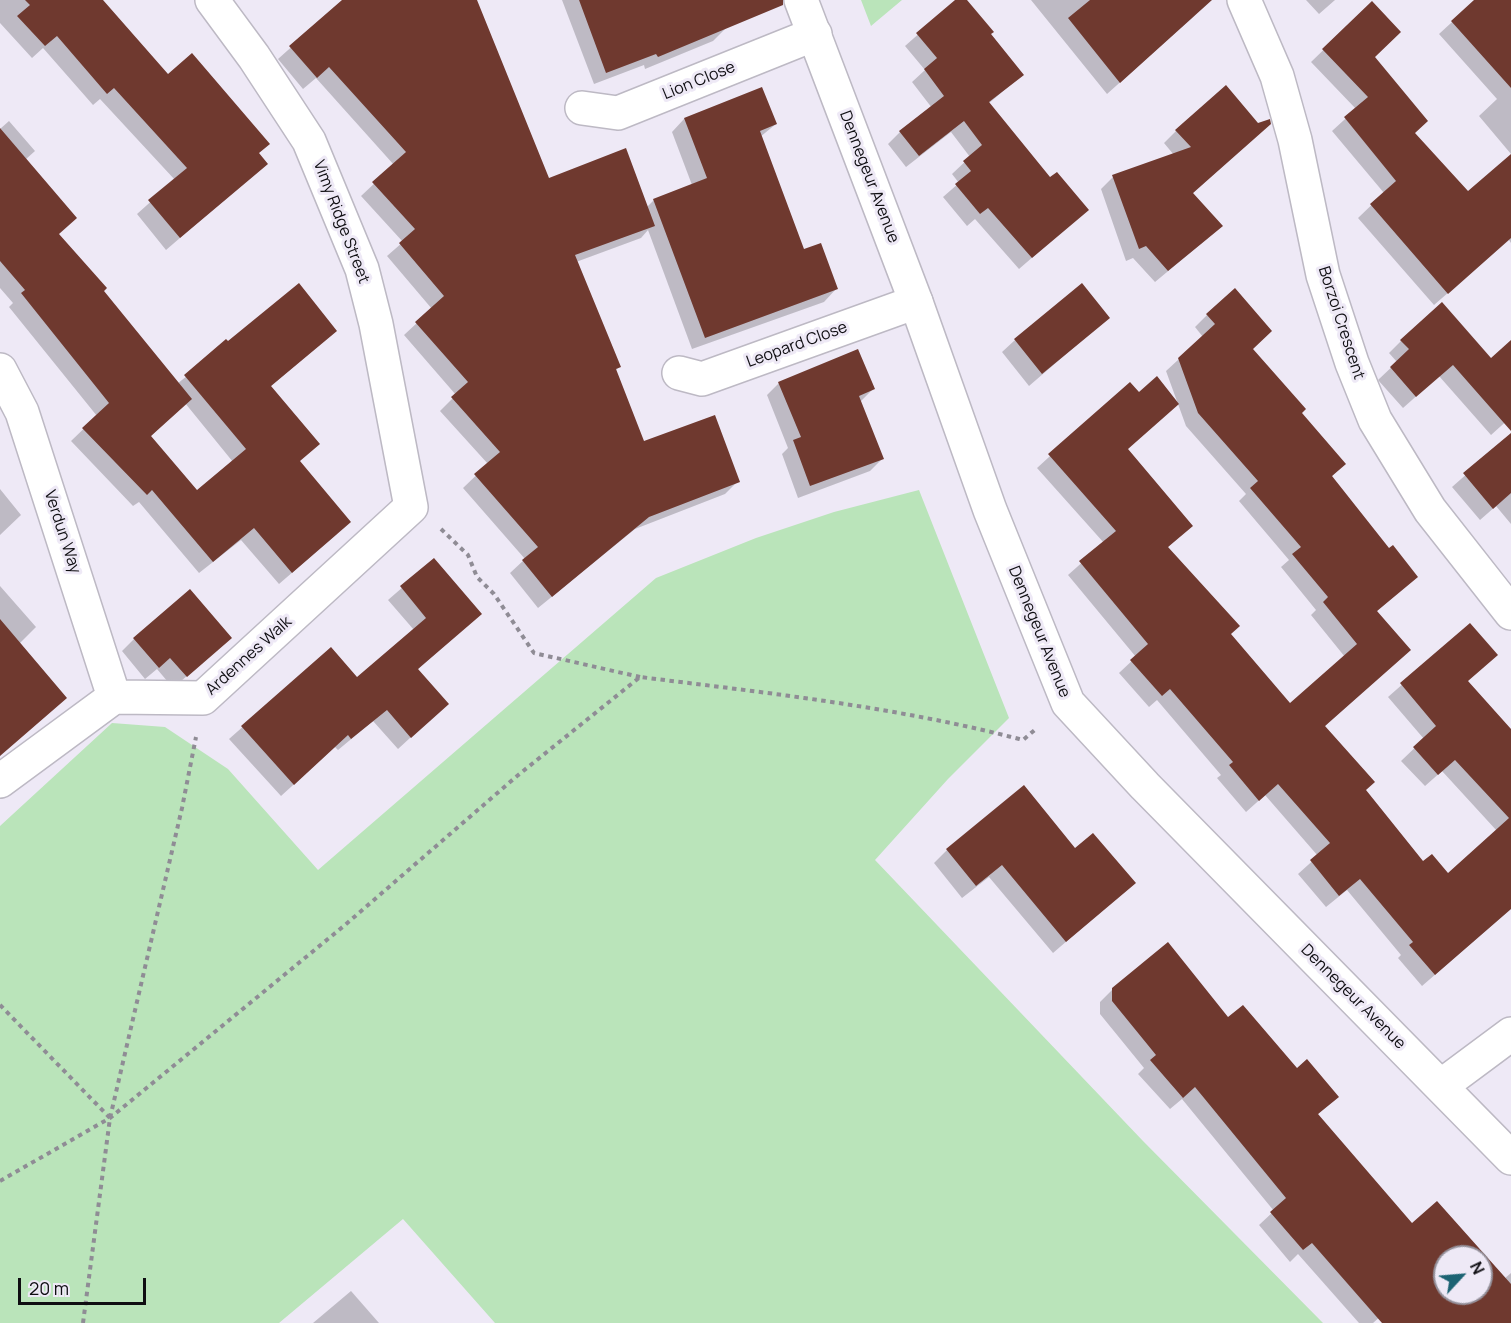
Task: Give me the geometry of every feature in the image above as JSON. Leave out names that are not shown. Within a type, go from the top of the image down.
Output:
[{"type":"street","name":"Dennegeur Avenue","points":[[801,0],[916,302],[990,510],[1068,703],[1145,786],[1511,1158]]},
{"type":"street","name":"Borzoi Crescent","points":[[1244,0],[1277,76],[1295,140],[1323,275],[1352,363],[1375,420],[1430,510],[1511,613]]},
{"type":"street","name":"Vimy Ridge Street","points":[[216,1],[309,141],[362,269],[376,324],[411,507]]},
{"type":"street","name":"Lion Close","points":[[582,108],[618,113],[815,34]]},
{"type":"street","name":"Leopard Close","points":[[679,373],[702,379],[916,302]]},
{"type":"street","name":"Verdun Way","points":[[0,370],[26,423],[114,697]]},
{"type":"street","name":"Ardennes Walk","points":[[114,697],[203,698],[411,507]]},
{"type":"street","points":[[0,781],[114,697]]},
{"type":"street","points":[[1442,1086],[1511,1034]]},
{"type":"path","points":[[411,507],[435,523],[468,555],[477,577],[494,594],[534,653],[640,677],[769,693],[960,723],[1023,740],[1068,703]]},
{"type":"path","points":[[0,1181],[110,1118],[345,925],[517,776],[640,677]]},
{"type":"path","points":[[83,1323],[110,1118],[182,808],[203,698]]},
{"type":"path","points":[[0,1005],[110,1118]]},
{"type":"green space","points":[[861,0],[902,0],[871,26]]},
{"type":"green space","points":[[919,490],[1009,718],[948,779],[875,860],[1143,1141],[1323,1323],[495,1323],[403,1219],[279,1323],[0,1323],[0,826],[112,723],[165,727],[228,769],[318,870],[656,578],[756,538],[834,512]]},
{"type":"building","points":[[25,0],[103,0],[168,74],[192,53],[270,144],[259,153],[268,164],[180,238],[148,200],[187,168],[114,88],[107,94],[57,36],[45,46],[17,16],[30,5]]},
{"type":"building","points":[[342,0],[477,0],[549,178],[626,148],[655,226],[575,255],[621,367],[616,369],[644,441],[715,415],[740,482],[649,517],[552,597],[522,560],[538,547],[474,474],[500,452],[451,397],[468,382],[415,322],[444,296],[399,243],[415,229],[372,182],[406,152],[329,67],[317,78],[289,46]]},
{"type":"building","points":[[579,0],[783,0],[783,5],[658,57],[656,54],[606,73]]},
{"type":"building","points":[[955,0],[967,0],[994,32],[991,34],[1024,75],[989,102],[1050,177],[1057,172],[1089,210],[1032,258],[988,208],[980,214],[955,184],[971,171],[963,161],[982,145],[964,121],[919,156],[899,131],[944,96],[924,69],[937,58],[916,33]]},
{"type":"building","points":[[1090,0],[1212,0],[1120,83],[1068,18]]},
{"type":"building","points":[[1474,0],[1511,0],[1511,88],[1451,21]]},
{"type":"building","points":[[1372,1],[1401,32],[1375,57],[1428,121],[1415,133],[1468,191],[1511,154],[1511,238],[1448,294],[1370,204],[1396,181],[1344,117],[1368,97],[1322,49]]},
{"type":"building","points":[[1226,85],[1258,123],[1270,119],[1271,124],[1193,193],[1223,226],[1168,271],[1146,246],[1139,249],[1112,175],[1191,147],[1175,130]]},
{"type":"building","points":[[762,87],[777,124],[760,131],[804,249],[821,243],[838,289],[705,338],[653,199],[707,178],[684,118]]},
{"type":"building","points":[[0,128],[77,218],[59,234],[107,288],[104,291],[192,399],[151,436],[197,490],[246,449],[184,375],[226,339],[228,341],[299,283],[337,331],[271,386],[320,444],[300,461],[351,522],[292,573],[254,528],[213,562],[152,490],[147,495],[82,428],[109,403],[21,293],[25,290],[0,261]]},
{"type":"building","points":[[1082,283],[1110,318],[1042,374],[1014,339]]},
{"type":"building","points":[[1235,288],[1272,331],[1253,349],[1306,409],[1302,413],[1346,464],[1332,476],[1389,548],[1393,545],[1418,577],[1377,611],[1411,650],[1325,726],[1375,782],[1366,790],[1423,861],[1432,854],[1448,873],[1509,818],[1455,760],[1438,775],[1413,747],[1436,726],[1400,683],[1470,623],[1498,655],[1468,681],[1511,729],[1511,909],[1435,975],[1409,945],[1413,942],[1360,879],[1339,896],[1310,860],[1330,843],[1278,784],[1259,801],[1229,765],[1233,762],[1170,689],[1162,696],[1130,660],[1148,644],[1079,561],[1116,531],[1048,454],[1130,382],[1139,392],[1157,376],[1179,404],[1128,449],[1193,526],[1168,547],[1240,626],[1231,634],[1290,703],[1357,644],[1323,602],[1328,597],[1292,554],[1301,547],[1250,488],[1258,481],[1198,413],[1178,358],[1215,324],[1206,314]]},
{"type":"building","points":[[1442,302],[1491,358],[1511,340],[1511,431],[1453,365],[1416,397],[1390,367],[1409,349],[1400,340]]},
{"type":"building","points":[[858,349],[875,389],[859,396],[884,459],[810,486],[793,440],[801,437],[778,382]]},
{"type":"building","points":[[1511,433],[1511,493],[1493,509],[1463,473]]},
{"type":"building","points":[[434,558],[482,614],[418,669],[449,704],[411,738],[387,710],[351,739],[348,735],[294,785],[241,726],[331,647],[357,677],[426,618],[400,586]]},
{"type":"building","points":[[190,589],[232,638],[187,677],[170,658],[159,668],[133,638]]},
{"type":"building","points":[[0,619],[67,698],[0,756]]},
{"type":"building","points":[[1024,785],[1075,848],[1093,833],[1136,883],[1066,942],[1002,865],[976,886],[946,849]]},
{"type":"building","points":[[1168,942],[1228,1017],[1243,1005],[1297,1068],[1307,1059],[1339,1097],[1318,1114],[1412,1223],[1437,1201],[1476,1245],[1433,1245],[1433,1305],[1493,1305],[1493,1264],[1511,1284],[1511,1323],[1382,1323],[1312,1243],[1303,1250],[1270,1212],[1286,1198],[1195,1087],[1183,1098],[1150,1060],[1156,1055],[1112,1001],[1112,988]]}]
